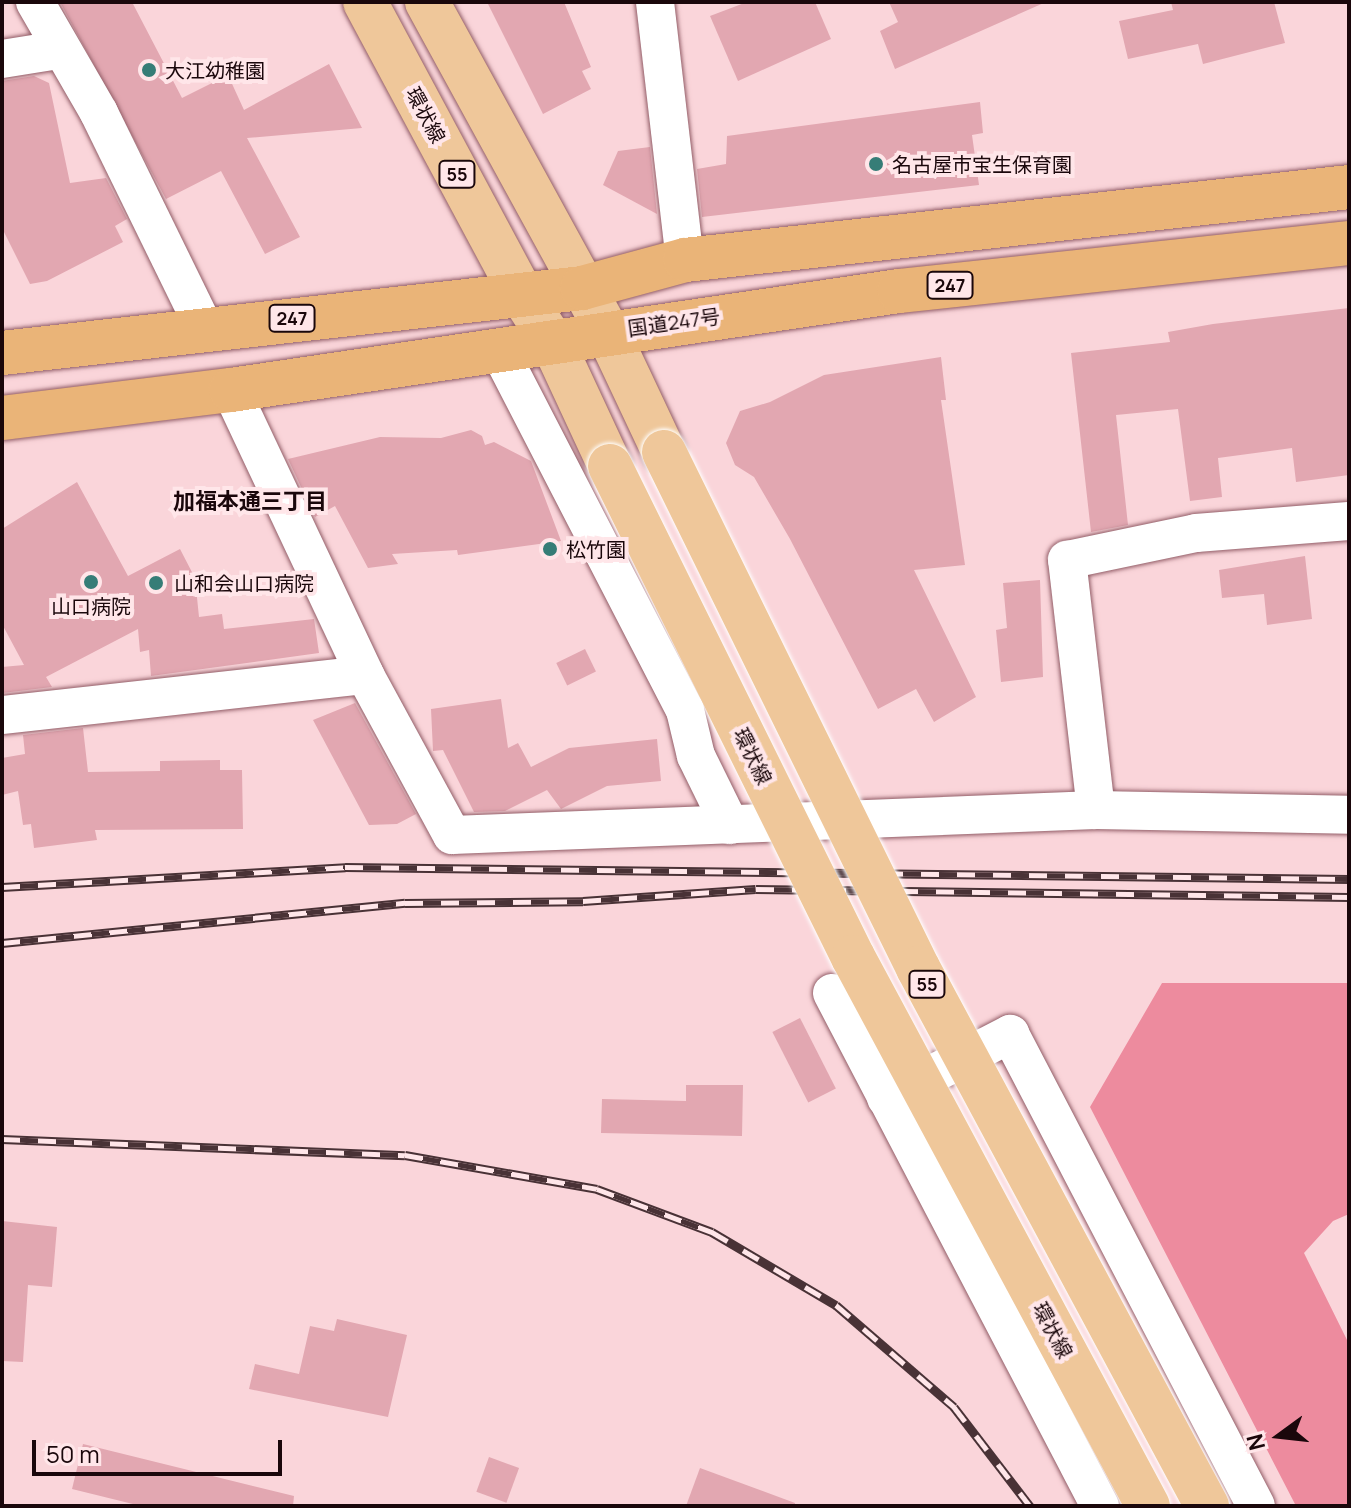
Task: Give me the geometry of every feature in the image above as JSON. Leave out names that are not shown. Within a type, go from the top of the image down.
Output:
[{"type":"highway","name":"247","points":[[2,353],[204,327],[582,288],[685,260],[1349,187]]},
{"type":"highway","name":"国道247号","points":[[2,418],[231,390],[553,343],[607,331],[899,291],[1349,243]]},
{"type":"main road","name":"環状線","points":[[365,2],[522,295],[553,343],[610,466],[853,957],[1148,1506]]},
{"type":"main road","name":"55","points":[[427,2],[607,331],[918,968],[1207,1506]]},
{"type":"street","points":[[35,2],[58,50],[99,113],[204,327]]},
{"type":"street","points":[[655,2],[685,260]]},
{"type":"street","points":[[2,59],[58,50]]},
{"type":"street","points":[[499,350],[685,710],[696,756],[730,825]]},
{"type":"street","points":[[231,390],[365,675],[452,835],[1096,810],[1349,815]]},
{"type":"street","points":[[1096,810],[1067,560],[1196,533],[1349,521]]},
{"type":"street","points":[[2,715],[365,675]]},
{"type":"street","points":[[832,993],[1100,1506]]},
{"type":"street","points":[[886,1098],[1010,1034],[1256,1506]]},
{"type":"shaded area","points":[[1162,983],[1349,983],[1349,1214],[1333,1221],[1304,1253],[1349,1344],[1349,1506],[1296,1506],[1090,1107]]},
{"type":"building","points":[[60,2],[132,2],[182,98],[228,75],[244,110],[329,64],[362,128],[247,138],[300,237],[265,254],[221,171],[166,199]]},
{"type":"building","points":[[487,2],[564,2],[591,67],[582,71],[591,89],[543,114]]},
{"type":"building","points":[[747,2],[815,2],[831,39],[738,81],[710,16]]},
{"type":"building","points":[[889,2],[1046,2],[895,69],[880,31],[898,22]]},
{"type":"building","points":[[1171,2],[1274,2],[1285,43],[1203,64],[1198,44],[1128,59],[1119,21],[1173,10]]},
{"type":"building","points":[[34,76],[49,83],[70,183],[106,178],[127,219],[115,226],[123,242],[47,281],[30,284],[2,228],[2,81]]},
{"type":"building","points":[[980,102],[983,133],[972,135],[979,185],[702,217],[697,169],[726,164],[727,136]]},
{"type":"building","points":[[650,147],[657,214],[603,185],[618,151]]},
{"type":"building","points":[[1349,308],[1349,475],[1296,482],[1292,448],[1218,458],[1222,497],[1190,501],[1178,409],[1116,415],[1128,525],[1091,532],[1071,353],[1170,342],[1168,332],[1213,324]]},
{"type":"building","points":[[941,357],[946,400],[941,400],[965,565],[914,570],[976,697],[934,722],[916,689],[878,709],[790,539],[754,477],[735,465],[726,443],[740,411],[770,402],[824,375]]},
{"type":"building","points":[[471,430],[482,436],[485,445],[494,442],[531,461],[561,541],[458,555],[457,550],[392,554],[398,564],[368,568],[335,506],[315,517],[288,459],[380,437],[441,438]]},
{"type":"building","name":"山口病院","points":[[77,482],[128,576],[180,549],[195,578],[199,617],[222,614],[224,629],[314,619],[319,653],[151,676],[149,650],[140,652],[138,629],[46,677],[52,687],[2,693],[2,667],[24,665],[2,624],[2,529]]},
{"type":"building","points":[[1305,556],[1312,619],[1267,625],[1264,594],[1222,598],[1219,570]]},
{"type":"building","points":[[1040,580],[1043,677],[1001,682],[996,630],[1007,628],[1003,583]]},
{"type":"building","points":[[585,649],[596,671],[567,685],[556,663]]},
{"type":"building","points":[[501,699],[508,748],[518,743],[531,767],[569,748],[657,739],[661,781],[607,786],[561,809],[547,790],[505,811],[474,812],[443,750],[433,751],[431,709]]},
{"type":"building","points":[[355,703],[416,814],[397,824],[369,825],[313,720]]},
{"type":"building","points":[[83,728],[88,772],[160,771],[160,761],[220,760],[220,770],[242,770],[243,829],[95,830],[97,840],[34,848],[31,824],[23,825],[18,791],[2,795],[2,758],[25,754],[23,735]]},
{"type":"building","points":[[800,1018],[836,1088],[808,1102],[772,1032]]},
{"type":"building","points":[[686,1085],[743,1085],[742,1136],[601,1133],[602,1099],[686,1101]]},
{"type":"building","points":[[2,1221],[57,1227],[52,1287],[28,1285],[23,1362],[2,1361]]},
{"type":"building","points":[[337,1319],[407,1335],[388,1417],[249,1389],[255,1364],[299,1374],[310,1326],[334,1331]]},
{"type":"building","points":[[83,1444],[294,1496],[293,1506],[141,1506],[72,1489]]},
{"type":"building","points":[[489,1457],[519,1468],[506,1503],[476,1492]]},
{"type":"building","points":[[700,1468],[795,1503],[795,1506],[686,1506]]},
{"type":"railway","points":[[2,887],[345,867],[1349,879]]},
{"type":"railway","points":[[2,943],[405,903],[583,901],[756,889],[1349,897]]},
{"type":"railway","points":[[2,1139],[405,1155],[597,1189],[712,1232],[836,1305],[954,1407],[1030,1506]]},
{"type":"place","name":"大江幼稚園","points":[[149,70]]},
{"type":"place","name":"名古屋市宝生保育園","points":[[876,164]]},
{"type":"place","name":"松竹園","points":[[550,549]]},
{"type":"place","name":"山口病院","points":[[91,582]]},
{"type":"place","name":"山和会山口病院","points":[[156,583]]},
{"type":"district","name":"加福本通三丁目","points":[[250,502]]}]
